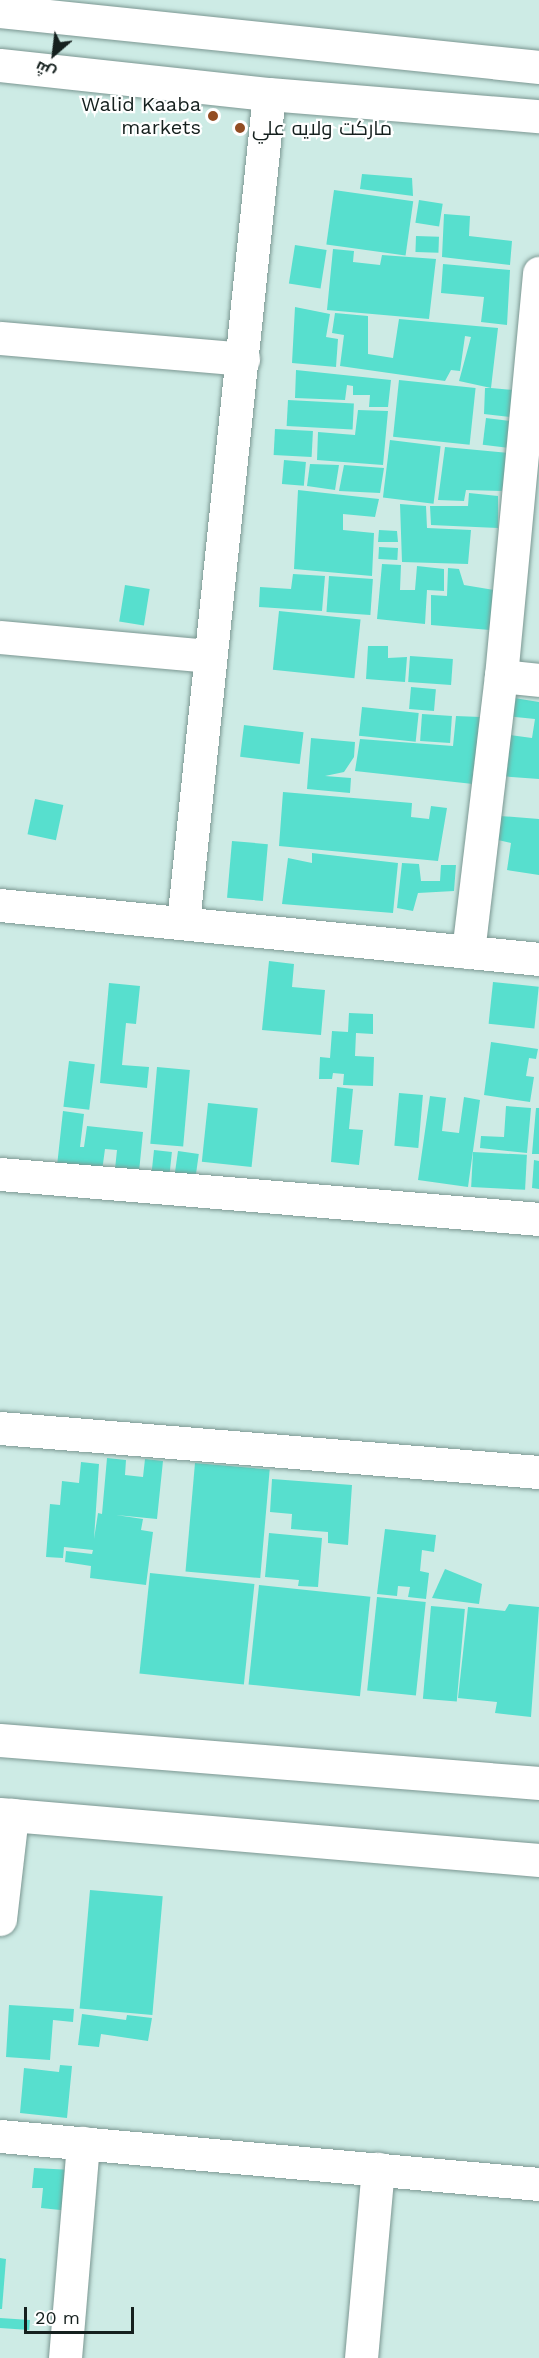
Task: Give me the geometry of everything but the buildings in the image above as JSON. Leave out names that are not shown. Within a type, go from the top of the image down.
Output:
[{"type":"street","points":[[0,11],[539,67]]},
{"type":"street","points":[[0,65],[269,94],[539,116]]},
{"type":"street","points":[[183,923],[208,656],[243,359],[269,94]]},
{"type":"street","points":[[468,952],[533,393],[539,273]]},
{"type":"street","points":[[0,338],[243,359]]},
{"type":"street","points":[[0,637],[208,656]]},
{"type":"street","points":[[501,676],[539,680]]},
{"type":"street","points":[[0,905],[539,959]]},
{"type":"street","points":[[0,1174],[539,1219]]},
{"type":"street","points":[[0,1428],[539,1472]]},
{"type":"street","points":[[0,1740],[539,1783]]},
{"type":"street","points":[[0,1919],[6,1814],[539,1860]]},
{"type":"street","points":[[0,2136],[539,2184]]},
{"type":"street","points":[[65,2358],[83,2143]]},
{"type":"street","points":[[361,2358],[378,2169]]},
{"type":"place","name":"Walid Kaaba markets","points":[[213,116]]},
{"type":"place","name":"ماركت ولايه علي","points":[[240,128]]}]
